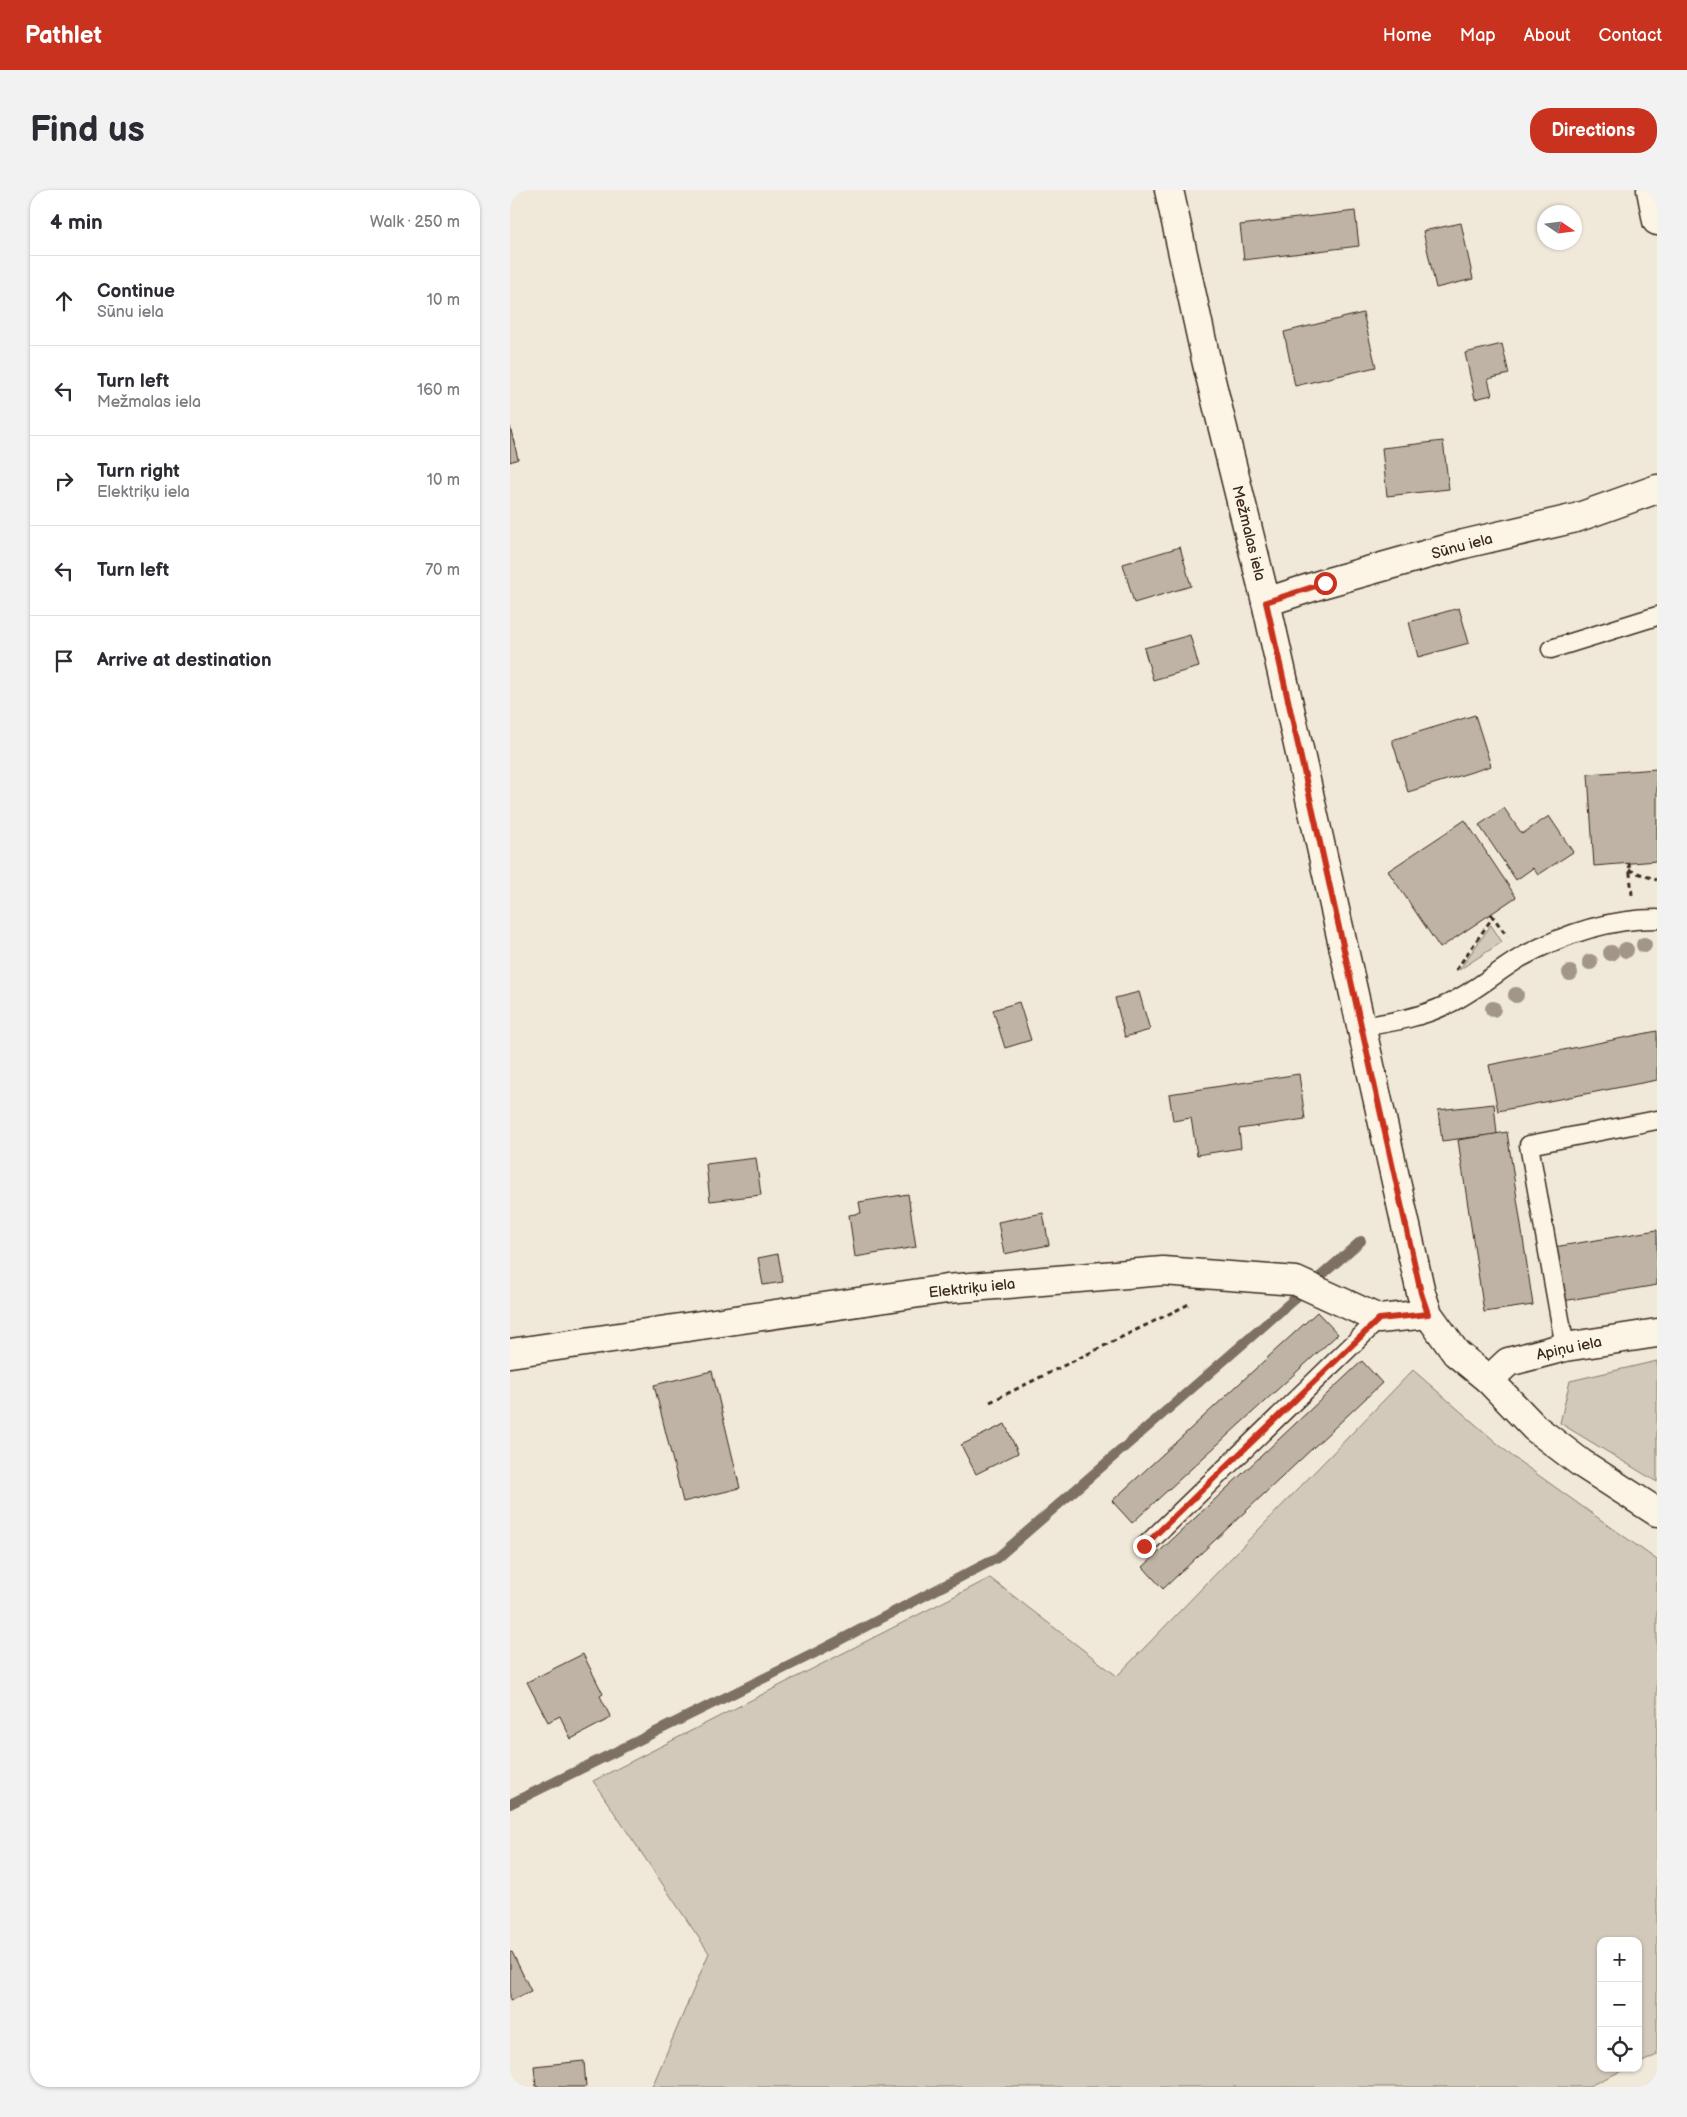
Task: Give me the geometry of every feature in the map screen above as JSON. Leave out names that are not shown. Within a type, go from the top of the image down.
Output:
[{"type":"street","name":"Mežmalas iela","points":[[1168,190],[1207,364],[1266,602],[1421,1293],[1428,1314],[1456,1353],[1489,1380],[1535,1428],[1582,1463],[1657,1512]]},
{"type":"street","points":[[1651,190],[1657,220]]},
{"type":"street","name":"Sūnu iela","points":[[1266,602],[1325,583],[1464,544],[1576,518],[1657,490]]},
{"type":"street","name":"Elektriķu iela","points":[[510,1353],[947,1289],[1164,1271],[1296,1281],[1379,1319]]},
{"type":"street","points":[[1379,1319],[1428,1314]]},
{"type":"street","name":"Apiņu iela","points":[[1489,1380],[1508,1362],[1566,1347],[1657,1333]]},
{"type":"lane","points":[[1551,649],[1657,616]]},
{"type":"lane","points":[[1362,1027],[1410,1019],[1447,1005],[1480,986],[1519,959],[1578,930],[1604,925],[1657,920]]},
{"type":"lane","points":[[1566,1347],[1529,1145],[1657,1120]]},
{"type":"lane","points":[[1144,1546],[1379,1319]]},
{"type":"path","points":[[1629,863],[1632,902]]},
{"type":"path","points":[[1630,870],[1657,880]]},
{"type":"path","points":[[1454,977],[1492,916],[1512,943]]},
{"type":"path","points":[[990,1402],[1192,1303]]},
{"type":"path","points":[[1650,2087],[1657,2084]]},
{"type":"shaded area","points":[[1491,925],[1502,942],[1459,970]]},
{"type":"shaded area","points":[[1657,1361],[1657,1482],[1560,1423],[1570,1381]]},
{"type":"shaded area","points":[[1413,1370],[1513,1457],[1657,1560],[1657,2055],[1642,2062],[1642,1937],[1597,1937],[1597,2072],[1619,2072],[1587,2087],[652,2087],[709,1953],[593,1781],[990,1578],[1117,1676]]},
{"type":"building","points":[[1355,211],[1359,246],[1244,260],[1240,225]]},
{"type":"building","points":[[1461,223],[1473,279],[1436,288],[1423,231]]},
{"type":"building","points":[[1363,313],[1376,367],[1295,386],[1284,332]]},
{"type":"building","points":[[1502,344],[1509,374],[1488,379],[1492,395],[1475,399],[1465,353]]},
{"type":"building","points":[[510,426],[518,459],[510,462]]},
{"type":"building","points":[[1443,441],[1449,489],[1387,496],[1382,448]]},
{"type":"building","points":[[1180,547],[1191,586],[1134,603],[1123,564]]},
{"type":"building","points":[[1459,608],[1469,643],[1418,657],[1409,622]]},
{"type":"building","points":[[1190,635],[1199,667],[1153,680],[1144,648]]},
{"type":"building","points":[[1475,715],[1491,766],[1408,792],[1392,740]]},
{"type":"building","points":[[1657,769],[1657,861],[1594,866],[1588,774]]},
{"type":"building","points":[[1504,808],[1522,834],[1549,816],[1573,852],[1538,875],[1533,868],[1516,880],[1479,825]]},
{"type":"building","points":[[1465,820],[1516,897],[1440,948],[1388,871]]},
{"type":"building","points":[[1139,992],[1150,1030],[1125,1037],[1115,998]]},
{"type":"building","points":[[1019,1002],[1031,1040],[1005,1048],[993,1010]]},
{"type":"building","points":[[1657,1031],[1657,1080],[1498,1111],[1489,1065]]},
{"type":"building","points":[[1299,1074],[1305,1119],[1239,1129],[1241,1148],[1197,1155],[1191,1118],[1173,1121],[1169,1094]]},
{"type":"building","points":[[1494,1104],[1497,1134],[1442,1141],[1438,1110]]},
{"type":"building","points":[[1507,1132],[1533,1305],[1484,1312],[1458,1140]]},
{"type":"building","points":[[756,1158],[761,1195],[710,1201],[706,1164]]},
{"type":"building","points":[[908,1194],[916,1247],[855,1257],[849,1215],[861,1213],[859,1202]]},
{"type":"building","points":[[1043,1213],[1049,1245],[1004,1254],[998,1222]]},
{"type":"building","points":[[1657,1230],[1657,1285],[1563,1301],[1554,1247]]},
{"type":"building","points":[[778,1254],[783,1282],[763,1285],[758,1258]]},
{"type":"building","points":[[1317,1312],[1338,1334],[1132,1523],[1112,1501]]},
{"type":"building","points":[[1362,1361],[1382,1383],[1163,1589],[1143,1567]]},
{"type":"building","points":[[712,1371],[740,1488],[683,1502],[654,1385]]},
{"type":"building","points":[[1005,1424],[1018,1453],[976,1474],[961,1445]]},
{"type":"building","points":[[583,1654],[603,1694],[600,1696],[611,1718],[571,1739],[560,1716],[548,1722],[527,1682]]},
{"type":"building","points":[[512,1952],[531,1991],[510,2001],[510,1953]]},
{"type":"building","points":[[584,2061],[586,2087],[536,2087],[534,2066]]},
{"type":"waterway","points":[[510,1804],[815,1653],[997,1558],[1361,1241]]},
{"type":"route","points":[[1144,1546],[1379,1319],[1428,1314],[1421,1293],[1266,602],[1325,583]]}]
